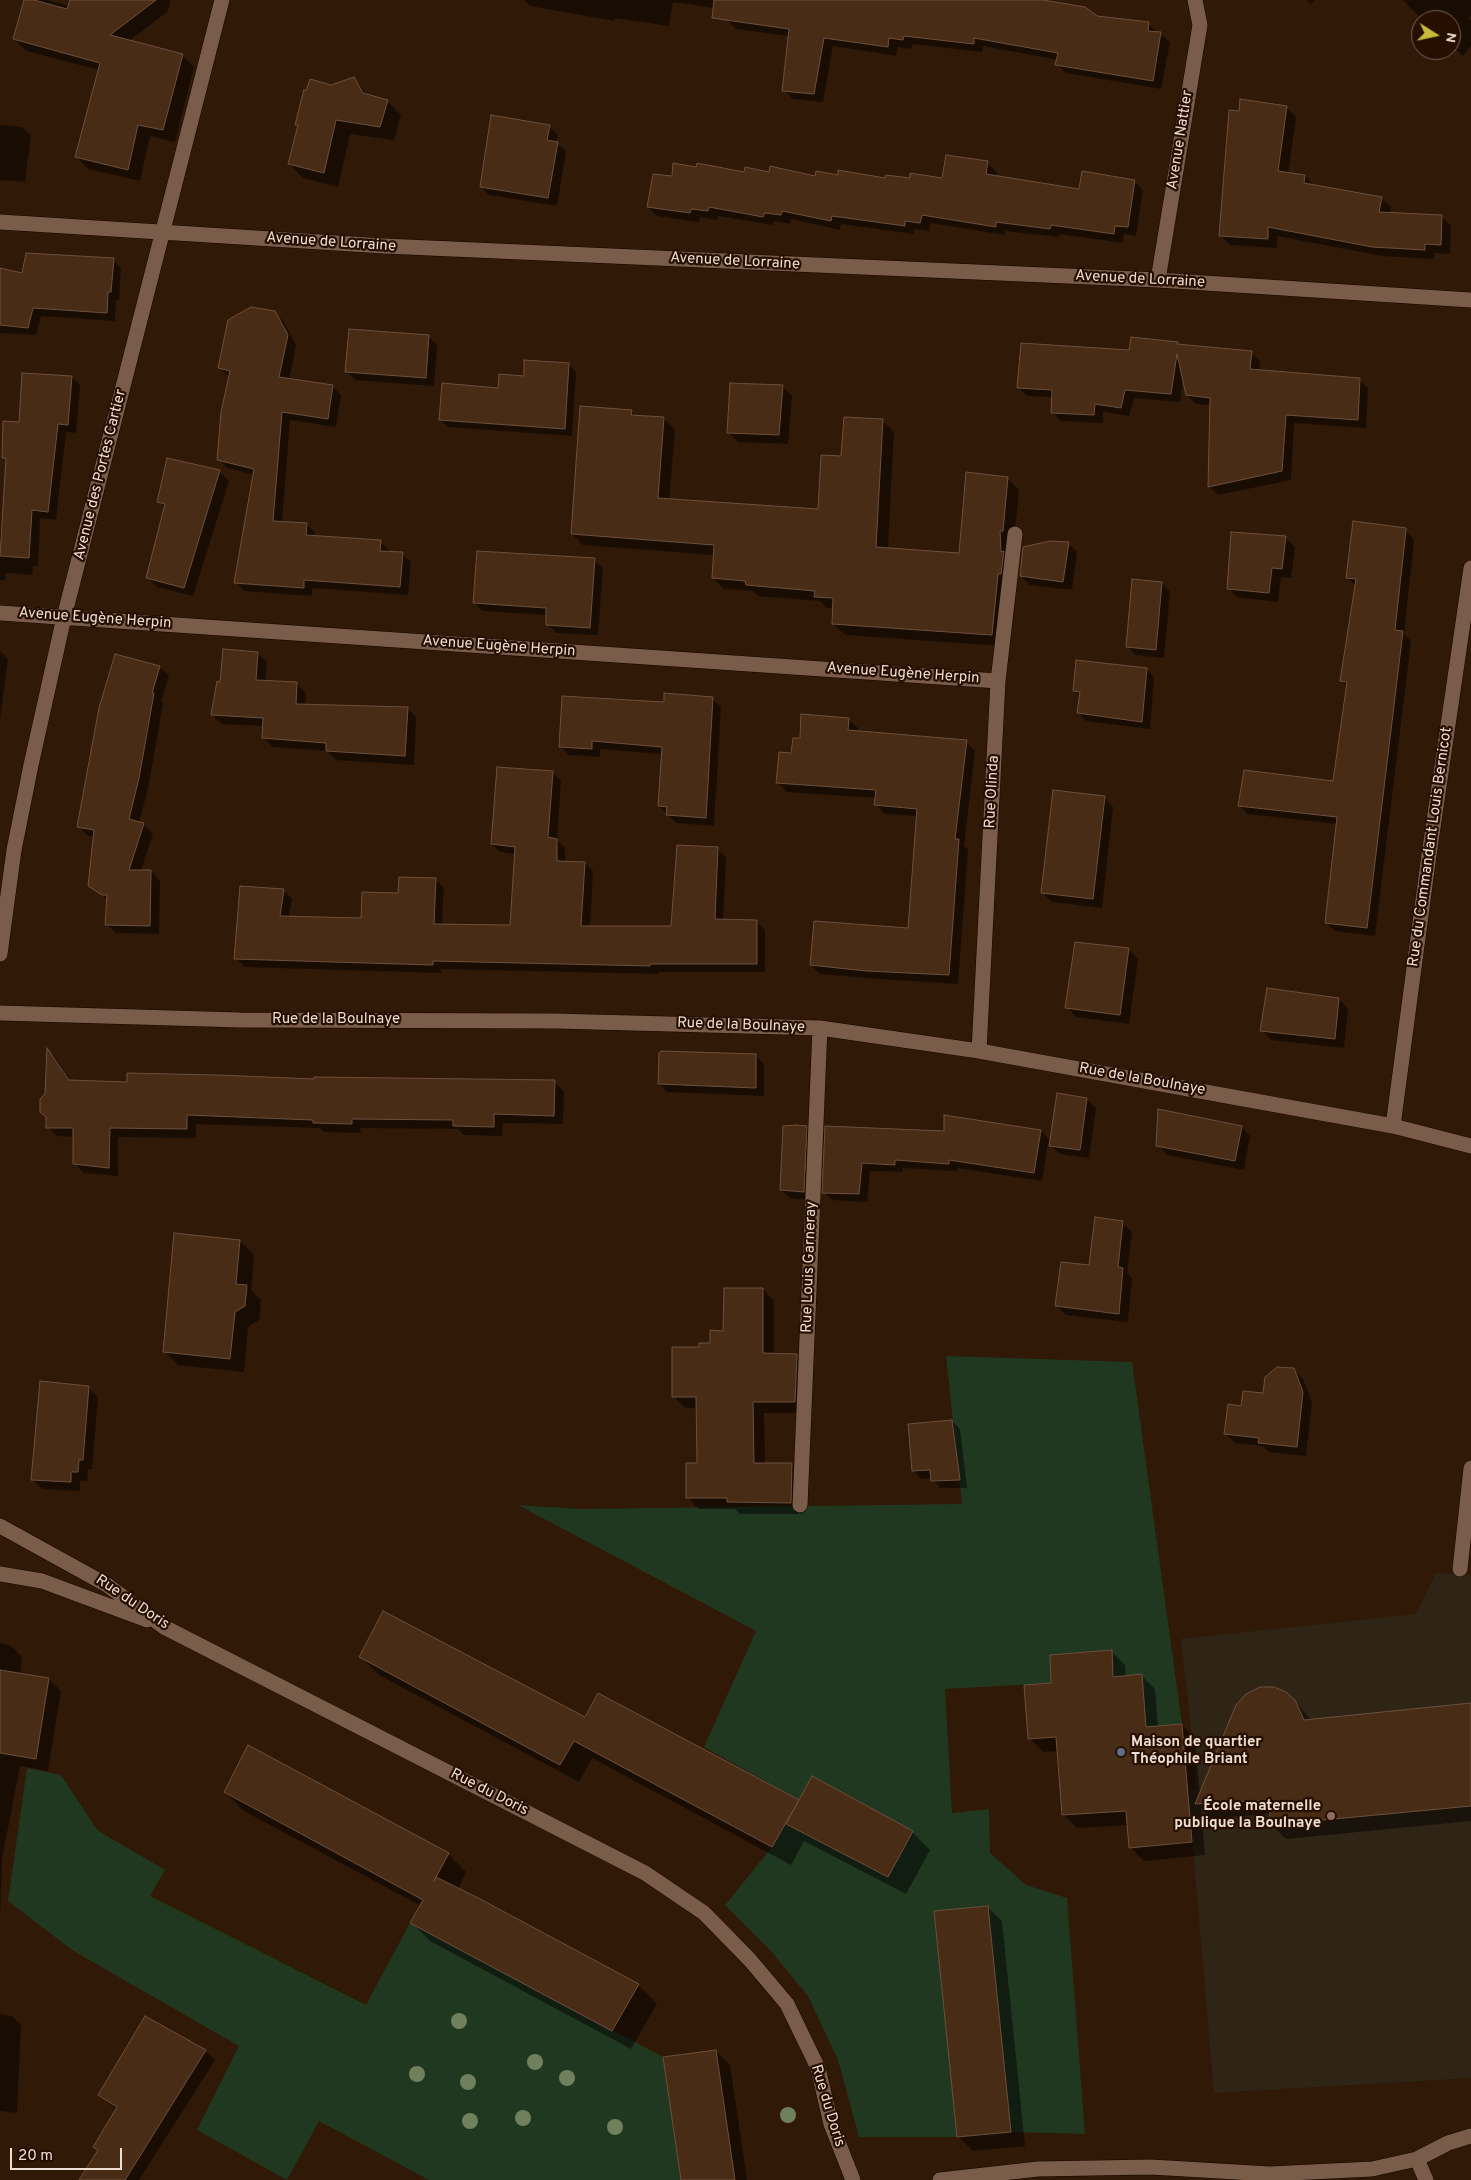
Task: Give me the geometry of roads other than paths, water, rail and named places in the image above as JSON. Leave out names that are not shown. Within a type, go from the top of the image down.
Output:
[{"type":"street","name":"Avenue des Portes Cartier","points":[[0,954],[14,850],[30,765],[64,617],[222,0]]},
{"type":"street","name":"Avenue Nattier","points":[[1158,280],[1200,25],[1194,0]]},
{"type":"street","name":"Avenue de Lorraine","points":[[0,222],[404,247],[1158,280],[1471,300]]},
{"type":"street","name":"Rue Olinda","points":[[978,1051],[998,681],[1015,534]]},
{"type":"street","name":"Rue du Commandant Louis Bernicot","points":[[1393,1126],[1428,864],[1471,568]]},
{"type":"street","name":"Avenue Eugène Herpin","points":[[0,613],[998,681]]},
{"type":"street","name":"Rue de la Boulnaye","points":[[0,1014],[240,1020],[556,1021],[820,1028],[978,1051],[1393,1126],[1471,1146]]},
{"type":"street","name":"Rue Louis Garneray","points":[[800,1505],[820,1028]]},
{"type":"street","points":[[1460,1569],[1471,1468]]},
{"type":"street","name":"Rue du Doris","points":[[0,1526],[107,1585],[164,1627],[645,1873],[704,1913],[750,1960],[787,2004],[818,2068],[834,2131],[852,2180]]},
{"type":"street","points":[[0,1574],[42,1582],[164,1627]]},
{"type":"street","points":[[940,2180],[1038,2169],[1151,2167],[1270,2174],[1372,2169],[1417,2159],[1448,2143],[1471,2136]]},
{"type":"street","points":[[1417,2159],[1426,2180]]},
{"type":"place","name":"Maison de quartier Théophile Briant","points":[[1121,1752]]},
{"type":"place","name":"École maternelle publique la Boulnaye","points":[[1331,1816]]}]
